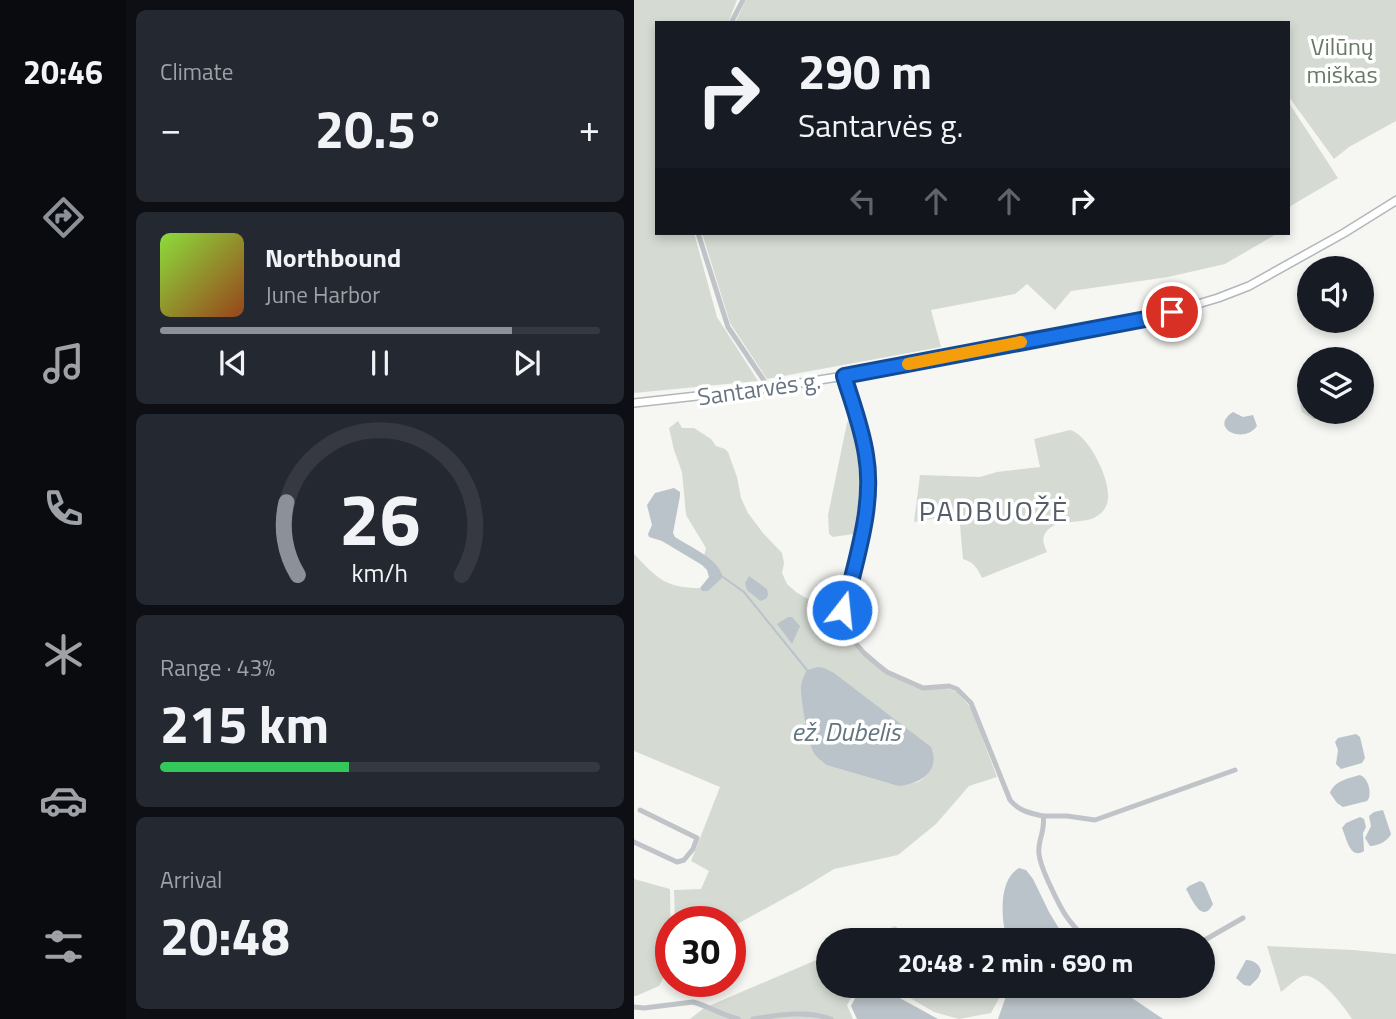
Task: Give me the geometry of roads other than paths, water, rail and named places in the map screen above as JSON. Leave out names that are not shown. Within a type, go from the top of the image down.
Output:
[{"type":"main road","name":"Santarvės g.","points":[[634,403],[769,388],[844,376],[1151,318],[1217,298],[1263,279],[1396,200]]},
{"type":"street","points":[[732,21],[743,0]]},
{"type":"street","points":[[699,235],[728,327],[769,388]]},
{"type":"street","points":[[844,376],[864,445],[867,472],[862,537],[842,610],[845,629],[864,653],[887,672],[923,688],[949,685],[971,703],[1015,807],[1023,812],[1043,816],[1095,820],[1235,770]]},
{"type":"street","points":[[634,842],[677,862],[684,860],[693,849],[696,838],[640,810]]},
{"type":"street","points":[[1043,816],[1044,830],[1038,852],[1042,868],[1062,913],[1074,928]]},
{"type":"street","points":[[1215,934],[1243,918]]},
{"type":"street","points":[[634,1007],[693,1002],[738,1019]]},
{"type":"street","points":[[753,1019],[796,1014],[831,1019]]},
{"type":"water","points":[[1233,412],[1243,417],[1253,415],[1257,426],[1244,434],[1231,432],[1224,424]]},
{"type":"water","points":[[674,488],[680,492],[673,533],[675,537],[709,558],[723,577],[708,591],[702,591],[700,588],[709,577],[702,565],[662,541],[649,537],[648,534],[652,525],[647,505],[655,493]]},
{"type":"water","points":[[749,576],[767,589],[767,598],[761,601],[747,590],[745,583]]},
{"type":"water","points":[[792,617],[800,626],[792,644],[777,624]]},
{"type":"water","name":"ež. Dubelis","points":[[818,667],[834,673],[931,747],[931,770],[914,783],[898,786],[826,765],[818,758],[807,731],[801,686],[807,670]]},
{"type":"water","points":[[1356,734],[1360,737],[1365,758],[1362,763],[1341,769],[1336,764],[1338,750],[1335,742],[1338,738]]},
{"type":"water","points":[[1360,775],[1365,779],[1370,791],[1367,801],[1343,807],[1337,803],[1330,793],[1332,789],[1342,781]]},
{"type":"water","points":[[1383,810],[1391,834],[1382,843],[1370,846],[1365,838],[1371,826],[1369,816]]},
{"type":"water","points":[[1360,817],[1364,819],[1366,827],[1363,833],[1364,851],[1355,853],[1342,828],[1346,823]]},
{"type":"water","points":[[1019,868],[1026,870],[1059,928],[1004,928],[1004,891],[1012,874]]},
{"type":"water","points":[[1200,881],[1204,883],[1213,904],[1205,912],[1194,904],[1186,889]]},
{"type":"water","points":[[1246,960],[1256,963],[1261,971],[1250,986],[1244,985],[1236,978]]},
{"type":"water","points":[[855,998],[900,998],[938,1019],[857,1019],[851,1006]]},
{"type":"water","points":[[1005,998],[1132,998],[1163,1019],[998,1019]]},
{"type":"waterway","points":[[723,577],[744,592],[807,670]]},
{"type":"district","name":"PADBUOŽĖ","points":[[994,510]]},
{"type":"park label","name":"Vilūnų miškas","points":[[1342,60]]}]
